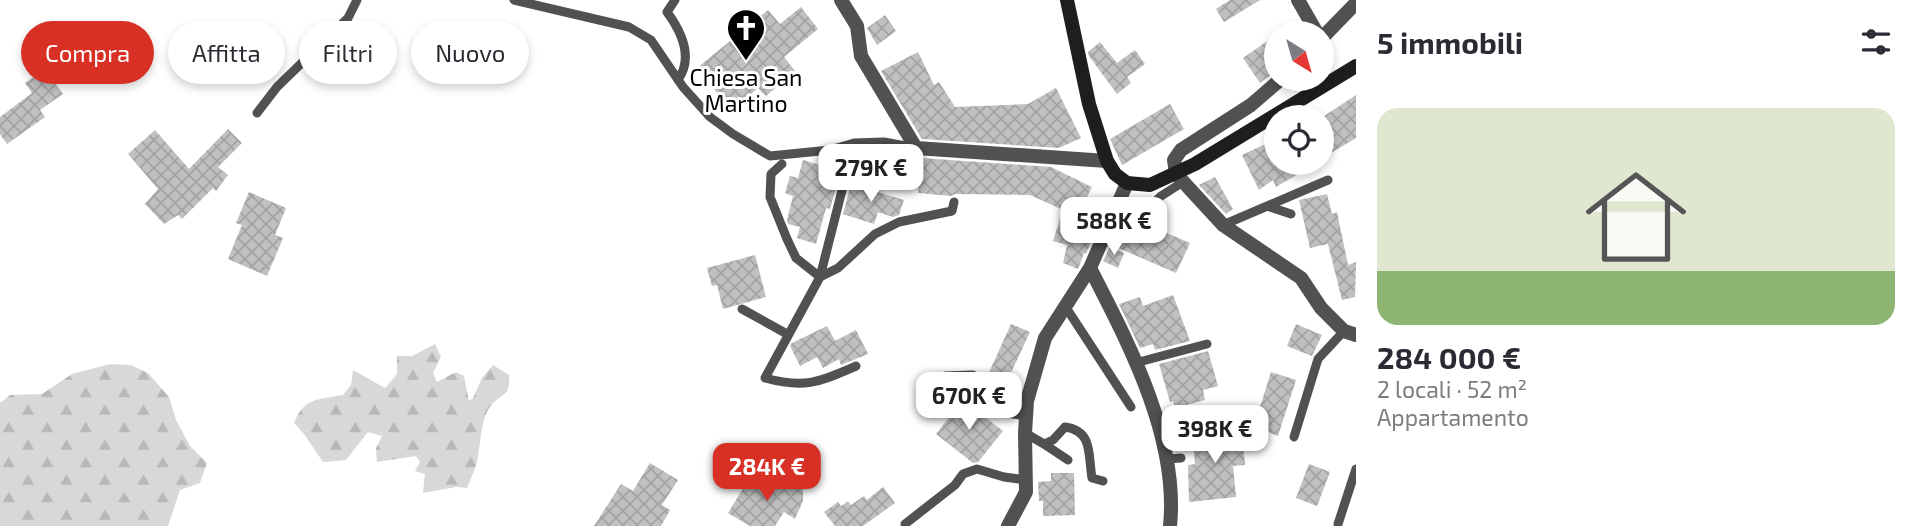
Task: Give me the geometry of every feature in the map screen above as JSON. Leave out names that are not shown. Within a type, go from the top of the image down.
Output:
[{"type":"street","points":[[841,0],[857,26],[861,57],[912,147],[1107,161]]},
{"type":"street","points":[[1067,0],[1090,104],[1107,161],[1115,174],[1127,183],[1150,185],[1180,178],[1356,66]]},
{"type":"street","points":[[1298,0],[1310,21]]},
{"type":"street","points":[[1334,26],[1356,3]]},
{"type":"street","points":[[1267,91],[1251,105],[1181,150],[1174,160],[1180,178],[1223,225],[1301,278],[1321,308],[1350,333]]},
{"type":"street","points":[[1008,526],[1026,492],[1027,401],[1045,338],[1090,268],[1127,183]]},
{"type":"street","points":[[1090,268],[1135,363],[1162,437],[1171,468],[1170,526]]},
{"type":"lane","points":[[257,113],[277,87],[348,18],[357,0]]},
{"type":"lane","points":[[514,0],[629,27],[651,40],[678,79],[710,117],[770,156],[830,150],[854,142],[884,142],[912,147]]},
{"type":"lane","points":[[675,0],[667,12],[678,27],[685,49],[684,67],[678,79]]},
{"type":"lane","points":[[854,142],[820,277],[765,378],[786,384],[816,383],[856,366]]},
{"type":"lane","points":[[882,176],[912,147]]},
{"type":"lane","points":[[782,164],[771,174],[770,197],[796,258],[820,277]]},
{"type":"lane","points":[[1146,211],[1180,178]]},
{"type":"lane","points":[[1223,225],[1328,180]]},
{"type":"lane","points":[[820,277],[838,268],[875,234],[899,222],[952,211],[954,202]]},
{"type":"lane","points":[[1267,206],[1291,214]]},
{"type":"lane","points":[[1065,306],[1131,407]]},
{"type":"lane","points":[[743,309],[787,334]]},
{"type":"lane","points":[[1294,437],[1318,359],[1350,333]]},
{"type":"lane","points":[[1135,363],[1207,345]]},
{"type":"lane","points":[[945,376],[973,375],[1006,412],[1026,416]]},
{"type":"lane","points":[[1044,444],[1053,440],[1065,427],[1076,429],[1086,437],[1092,478],[1103,481]]},
{"type":"lane","points":[[1025,433],[1068,460]]},
{"type":"lane","points":[[1171,468],[1181,458]]},
{"type":"lane","points":[[1338,524],[1356,468]]},
{"type":"lane","points":[[905,523],[955,485],[963,474],[977,469],[1026,480]]},
{"type":"green space","points":[[435,344],[441,357],[433,373],[437,382],[456,372],[464,376],[469,401],[493,365],[509,375],[507,392],[490,407],[485,418],[476,464],[467,488],[456,487],[423,493],[425,474],[415,471],[420,462],[416,456],[377,462],[376,448],[382,436],[368,432],[346,460],[323,462],[294,423],[302,408],[319,399],[343,395],[351,385],[353,370],[385,388],[397,374],[397,356],[412,356]]},
{"type":"green space","points":[[110,364],[131,365],[148,373],[169,397],[176,420],[190,446],[207,463],[200,483],[180,490],[168,526],[0,526],[0,403],[10,395],[42,394],[72,374]]},
{"type":"building","points":[[1230,0],[1260,0],[1224,22],[1216,9]]},
{"type":"building","name":"Chiesa San Martino","points":[[801,7],[818,29],[784,57],[795,71],[766,96],[758,88],[731,110],[697,68],[768,10],[780,24]]},
{"type":"building","points":[[885,15],[896,31],[877,45],[867,28]]},
{"type":"building","points":[[1100,42],[1117,63],[1135,50],[1145,64],[1127,77],[1131,83],[1117,94],[1089,56],[1088,52]]},
{"type":"building","points":[[1264,43],[1264,80],[1260,83],[1243,58]]},
{"type":"building","points":[[918,52],[934,85],[939,82],[955,107],[1028,104],[1056,88],[1081,138],[1059,148],[922,139],[881,71]]},
{"type":"building","points":[[26,84],[56,84],[63,94],[40,110],[45,117],[7,144],[0,134],[0,117],[32,93]]},
{"type":"building","points":[[1356,95],[1356,138],[1334,151],[1334,109]]},
{"type":"building","points":[[1170,104],[1184,129],[1122,165],[1110,139]]},
{"type":"building","points":[[228,129],[242,143],[218,167],[228,175],[216,191],[213,188],[182,219],[178,215],[164,224],[145,204],[158,189],[128,154],[155,130],[189,169]]},
{"type":"building","points":[[1264,145],[1264,175],[1296,175],[1276,187],[1273,180],[1259,190],[1242,155]]},
{"type":"building","points":[[921,158],[1051,167],[1092,187],[1086,199],[1099,203],[1088,238],[1092,240],[1078,269],[1063,263],[1067,245],[1053,241],[1063,210],[1030,195],[951,196],[918,193]]},
{"type":"building","points":[[803,160],[837,170],[835,179],[838,180],[830,209],[826,208],[816,244],[797,238],[800,227],[788,224],[787,220],[793,196],[785,193],[790,176],[798,178]]},
{"type":"building","points":[[1215,177],[1233,209],[1226,214],[1199,185]]},
{"type":"building","points":[[851,184],[904,200],[899,215],[893,217],[878,212],[874,224],[843,214]]},
{"type":"building","points":[[249,192],[286,208],[275,235],[283,238],[267,276],[228,259],[242,225],[236,223]]},
{"type":"building","points":[[1327,194],[1332,214],[1337,212],[1348,265],[1356,262],[1355,297],[1342,300],[1328,244],[1310,248],[1299,200]]},
{"type":"building","points":[[1129,217],[1190,243],[1176,273],[1116,247]]},
{"type":"building","points":[[1110,247],[1124,253],[1118,268],[1103,261]]},
{"type":"building","points":[[755,255],[766,297],[723,309],[717,285],[712,286],[707,268]]},
{"type":"building","points":[[1173,295],[1190,341],[1155,350],[1153,344],[1140,348],[1119,304],[1140,297],[1143,306]]},
{"type":"building","points":[[1011,324],[1030,332],[1004,388],[986,379]]},
{"type":"building","points":[[1296,324],[1322,335],[1312,356],[1287,346]]},
{"type":"building","points":[[827,326],[835,341],[856,330],[868,354],[841,365],[839,359],[823,368],[817,357],[800,366],[790,346],[792,343]]},
{"type":"building","points":[[1208,351],[1218,386],[1203,390],[1205,400],[1175,408],[1173,401],[1170,402],[1159,364]]},
{"type":"building","points":[[1271,372],[1296,380],[1278,436],[1254,426]]},
{"type":"building","points":[[963,400],[1003,431],[978,462],[973,463],[936,434]]},
{"type":"building","points":[[1220,427],[1221,433],[1242,431],[1245,465],[1233,466],[1236,497],[1189,502],[1188,465],[1195,464],[1193,441],[1197,441],[1196,430]]},
{"type":"building","points":[[650,463],[678,480],[662,505],[670,510],[661,526],[594,526],[621,484],[633,491]]},
{"type":"building","points":[[1309,464],[1330,472],[1317,506],[1296,498]]},
{"type":"building","points":[[1051,473],[1074,473],[1075,515],[1043,516],[1043,501],[1039,501],[1038,482],[1051,481]]},
{"type":"building","points":[[750,477],[772,491],[774,479],[803,484],[803,501],[795,519],[784,512],[775,526],[750,526],[728,513]]},
{"type":"building","points":[[883,487],[895,503],[863,526],[835,526],[824,512],[838,502],[841,506],[848,501],[851,505],[864,496],[867,500]]},
{"type":"place","name":"Chiesa San Martino","points":[[746,62]]}]
